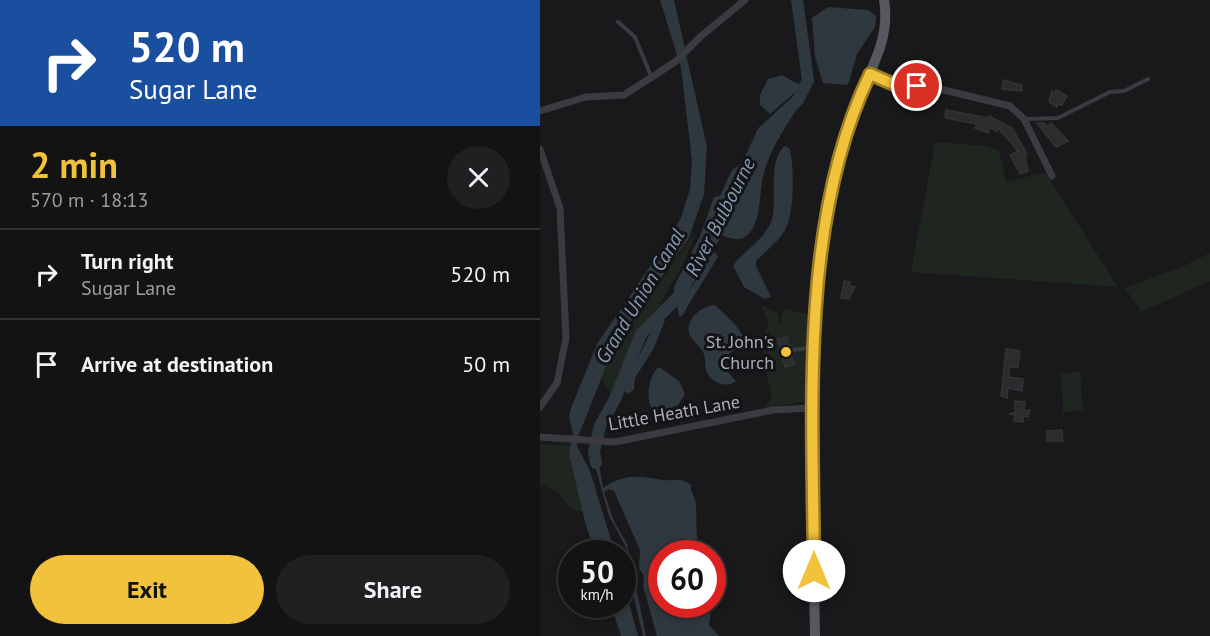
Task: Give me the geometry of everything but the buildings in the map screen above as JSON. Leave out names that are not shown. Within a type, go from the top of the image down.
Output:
[{"type":"main road","points":[[815,636],[813,348],[828,201],[853,110],[870,74],[885,30],[884,0]]},
{"type":"street","points":[[540,111],[586,97],[624,95],[675,62],[700,37],[745,0]]},
{"type":"street","points":[[870,74],[893,84],[940,89],[1010,106],[1024,119],[1052,176]]},
{"type":"street","points":[[540,149],[560,208],[566,338],[557,383],[540,407]]},
{"type":"street","name":"Little Heath Lane","points":[[540,437],[623,441],[773,410],[813,408]]},
{"type":"lane","points":[[618,22],[635,37],[651,77]]},
{"type":"lane","points":[[1024,119],[1058,118],[1110,92],[1124,91],[1148,79]]},
{"type":"lane","points":[[794,350],[813,348]]},
{"type":"shaded area","points":[[935,142],[986,146],[999,151],[1006,182],[1045,172],[1118,287],[911,272]]},
{"type":"shaded area","points":[[691,237],[695,237],[682,266],[632,352],[615,399],[602,379],[609,358]]},
{"type":"shaded area","points":[[1210,253],[1210,281],[1141,312],[1125,288],[1184,266]]},
{"type":"shaded area","name":"St. John's Church","points":[[761,305],[778,313],[779,326],[784,309],[810,315],[808,401],[763,408],[772,398],[763,350],[763,340],[769,323]]},
{"type":"shaded area","points":[[1080,372],[1083,411],[1063,412],[1061,373]]},
{"type":"shaded area","points":[[540,444],[575,446],[585,512],[572,510],[556,491],[540,484]]},
{"type":"water","name":"Grand Union Canal","points":[[660,0],[674,0],[707,147],[704,194],[689,238],[615,344],[578,437],[577,446],[590,471],[611,540],[591,540],[569,454],[573,434],[569,416],[597,344],[681,218],[690,189],[692,161],[681,68]]},
{"type":"water","points":[[828,7],[868,10],[876,16],[875,27],[857,54],[848,85],[823,83],[815,57],[812,18]]},
{"type":"water","points":[[782,75],[800,85],[800,88],[770,114],[760,105],[760,95],[768,79]]},
{"type":"water","points":[[796,105],[798,107],[778,140],[765,168],[759,209],[750,232],[739,239],[719,234],[764,138]]},
{"type":"water","points":[[785,146],[790,149],[793,179],[791,213],[785,230],[756,261],[756,266],[771,297],[765,299],[744,287],[733,266],[769,226],[774,210],[776,160]]},
{"type":"water","points":[[747,160],[712,238],[677,291],[673,289],[700,236],[714,197],[720,196],[732,170]]},
{"type":"water","points":[[713,251],[718,256],[683,315],[679,317],[677,305],[694,284]]},
{"type":"water","points":[[715,305],[736,326],[745,339],[742,345],[726,356],[727,371],[736,381],[728,384],[719,383],[708,375],[703,352],[689,333],[692,318],[705,308]]},
{"type":"water","points":[[661,319],[665,320],[654,348],[635,378],[634,390],[627,394],[623,389],[625,383],[652,330]]},
{"type":"water","points":[[659,367],[679,381],[685,394],[678,405],[660,413],[652,409],[649,399],[651,381]]},
{"type":"water","points":[[596,447],[603,488],[618,480],[632,477],[681,480],[691,485],[696,504],[698,540],[648,540],[648,604],[643,586],[644,576],[639,568],[640,550],[614,491],[609,489],[604,492],[614,521],[625,540],[622,540],[609,516],[590,448]]},
{"type":"water","points":[[636,588],[646,636],[643,636],[636,606]]},
{"type":"water","points":[[615,618],[633,618],[638,636],[621,636]]},
{"type":"water","points":[[652,618],[710,618],[709,625],[719,636],[657,636]]},
{"type":"waterway","name":"River Bulbourne","points":[[596,463],[594,451],[600,426],[615,399],[641,334],[678,297],[714,237],[763,132],[798,100],[808,80],[797,0]]},
{"type":"place","name":"St. John's Church","points":[[786,352]]},
{"type":"route","points":[[814,571],[813,348],[828,201],[853,110],[870,74],[893,84],[917,86]]}]
